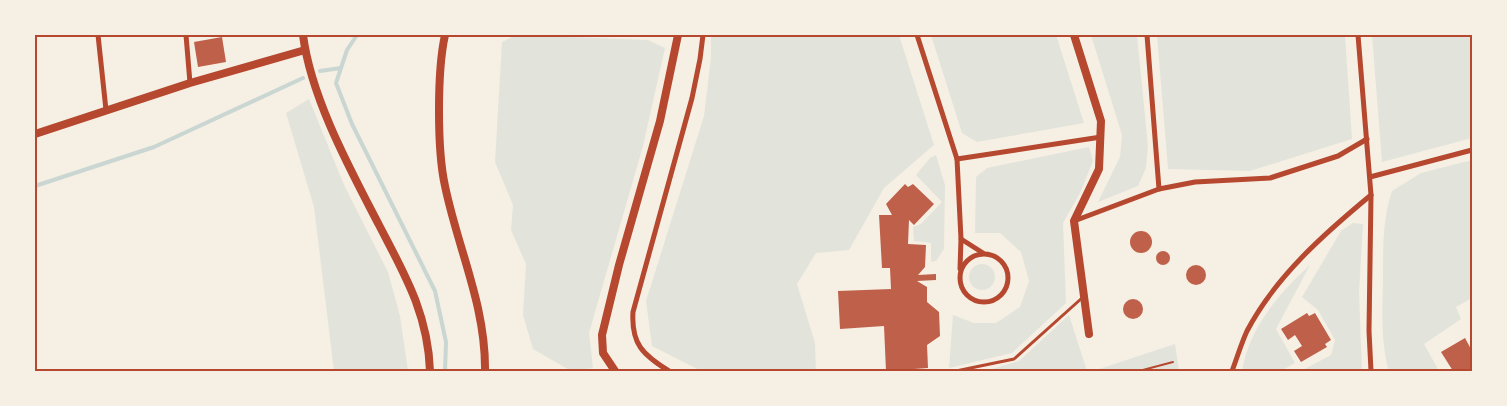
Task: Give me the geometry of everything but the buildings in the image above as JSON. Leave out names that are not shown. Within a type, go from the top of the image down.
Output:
[{"type":"street","points":[[98,35],[106,110]]},
{"type":"street","points":[[186,35],[190,83]]},
{"type":"street","points":[[303,35],[305,50],[317,90],[348,166],[399,263],[420,310],[429,342],[430,371]]},
{"type":"street","points":[[445,35],[442,48],[441,152],[445,186],[479,305],[485,348],[485,371]]},
{"type":"street","points":[[615,371],[603,353],[602,335],[619,264],[660,121],[678,35]]},
{"type":"street","points":[[669,371],[654,361],[636,342],[632,326],[633,312],[692,98],[703,35]]},
{"type":"street","points":[[916,35],[957,159],[960,273],[962,290],[975,301],[992,302],[999,298],[1008,285],[1007,270],[998,258],[983,253],[960,239]]},
{"type":"street","points":[[1074,35],[1101,121],[1102,137],[1100,169],[1074,221],[1089,334]]},
{"type":"street","points":[[1146,35],[1159,189]]},
{"type":"street","points":[[1358,35],[1371,195],[1369,331],[1372,371]]},
{"type":"street","points":[[35,134],[190,83],[305,50]]},
{"type":"street","points":[[957,159],[1102,137]]},
{"type":"street","points":[[1074,221],[1159,189],[1195,182],[1270,178],[1338,156],[1366,139]]},
{"type":"street","points":[[1370,177],[1472,150]]},
{"type":"street","points":[[1232,371],[1247,331],[1272,292],[1326,232],[1371,195]]},
{"type":"street","points":[[960,273],[968,259],[983,253]]},
{"type":"lane","points":[[956,371],[1014,359],[1083,297]]},
{"type":"path","points":[[1139,371],[1173,362]]},
{"type":"shaded area","points":[[516,35],[648,40],[665,48],[643,146],[589,333],[593,368],[571,371],[533,349],[523,315],[526,264],[511,230],[513,205],[495,162],[502,42]]},
{"type":"shaded area","points":[[711,35],[899,35],[934,145],[884,188],[849,250],[816,253],[797,284],[815,343],[816,371],[701,371],[652,346],[646,301],[704,116],[711,57]]},
{"type":"shaded area","points":[[931,35],[1056,35],[1084,123],[977,142],[962,133]]},
{"type":"shaded area","points":[[1091,35],[1137,35],[1148,146],[1146,168],[1138,186],[1098,202],[1120,157],[1122,135]]},
{"type":"shaded area","points":[[1157,35],[1345,35],[1352,139],[1250,171],[1168,169]]},
{"type":"shaded area","points":[[1372,35],[1472,35],[1472,138],[1382,162]]},
{"type":"shaded area","points":[[309,99],[344,185],[388,272],[400,316],[408,371],[334,371],[314,207],[286,113]]},
{"type":"shaded area","points":[[1089,147],[1093,161],[1080,193],[1063,223],[1066,303],[1012,353],[949,368],[953,315],[974,323],[996,323],[1020,307],[1029,281],[1021,252],[1000,233],[975,233],[976,177],[987,168]]},
{"type":"shaded area","points":[[936,155],[945,185],[944,249],[936,261],[931,262],[931,243],[914,241],[913,227],[921,224],[942,202],[916,175],[930,158]]},
{"type":"shaded area","points":[[1472,160],[1472,298],[1456,307],[1461,319],[1424,344],[1439,371],[1390,371],[1384,347],[1382,305],[1386,214],[1392,191],[1421,173]]},
{"type":"shaded area","points":[[1353,223],[1363,224],[1359,293],[1362,371],[1301,371],[1331,355],[1335,340],[1318,310],[1302,297],[1341,231]]},
{"type":"shaded area","points":[[982,264],[992,267],[995,277],[992,287],[982,290],[972,287],[969,277],[972,267]]},
{"type":"shaded area","points":[[1310,265],[1276,329],[1295,363],[1281,371],[1242,371],[1251,340],[1258,326],[1287,287]]},
{"type":"shaded area","points":[[1069,315],[1087,371],[985,371],[1019,361]]},
{"type":"shaded area","points":[[1175,344],[1179,371],[1093,371]]},
{"type":"waterway","points":[[357,35],[347,50],[336,83],[352,124],[435,291],[446,342],[445,371]]},
{"type":"waterway","points":[[320,71],[341,68]]},
{"type":"waterway","points":[[35,186],[154,147],[303,78]]}]
